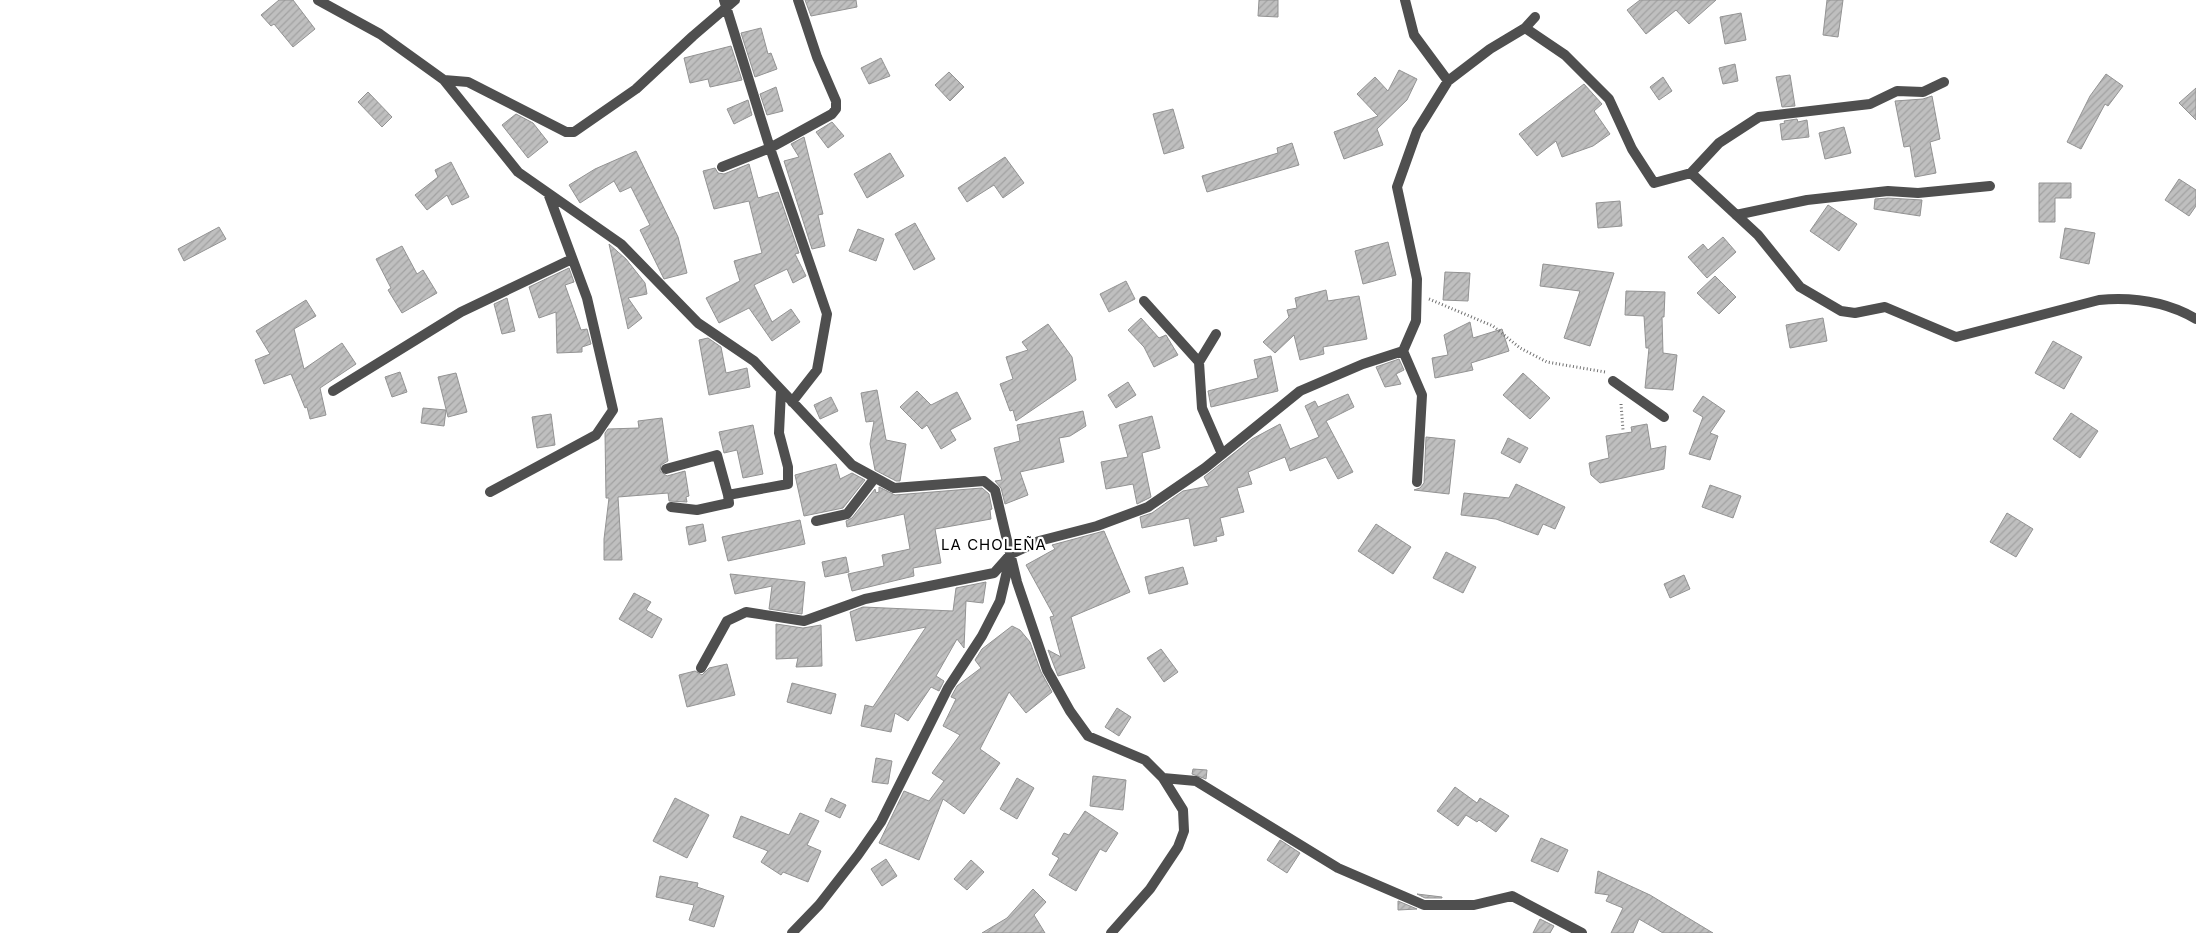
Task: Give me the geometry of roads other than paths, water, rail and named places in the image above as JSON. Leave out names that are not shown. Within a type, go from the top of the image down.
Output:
[{"type":"street","points":[[318,0],[380,34],[444,80],[518,172],[621,244],[698,323],[754,362],[852,465],[874,479],[894,488],[984,481],[990,484],[994,490],[1017,582],[1047,670],[1070,711],[1088,736],[1145,760],[1163,778],[1183,810],[1184,831],[1178,847],[1150,889],[1111,933]]},
{"type":"street","points":[[444,80],[468,82],[566,132],[574,132],[636,89],[725,3],[735,0]]},
{"type":"street","points":[[722,167],[770,148],[832,114],[836,109],[836,101],[817,57],[798,0]]},
{"type":"street","points":[[1404,0],[1414,36],[1448,81]]},
{"type":"street","points":[[725,3],[770,148],[826,314],[818,370],[792,402]]},
{"type":"street","points":[[1418,482],[1422,395],[1403,351],[1416,321],[1417,279],[1397,186],[1417,131],[1448,81],[1490,49],[1525,28],[1535,17]]},
{"type":"street","points":[[1525,28],[1565,55],[1609,99],[1632,149],[1654,183],[1691,173],[1719,143],[1759,117],[1870,104],[1897,91],[1923,92],[1944,82]]},
{"type":"street","points":[[1691,173],[1758,235],[1800,287],[1841,311],[1855,313],[1885,307],[1956,338],[2099,300],[2118,298],[2152,302],[2185,313],[2196,319]]},
{"type":"street","points":[[1736,215],[1807,200],[1888,191],[1918,193],[1990,186]]},
{"type":"street","points":[[490,492],[596,435],[613,410],[587,298],[548,193]]},
{"type":"street","points":[[333,391],[461,312],[572,259]]},
{"type":"street","points":[[1144,301],[1199,362]]},
{"type":"street","points":[[1216,334],[1199,362],[1202,408],[1222,454]]},
{"type":"street","points":[[701,668],[726,621],[746,612],[804,621],[865,599],[994,573],[1011,554],[1039,541],[1097,526],[1148,507],[1222,454],[1300,391],[1363,364],[1403,351]]},
{"type":"street","points":[[1613,381],[1664,417]]},
{"type":"street","points":[[728,495],[788,484],[788,467],[779,433],[781,391]]},
{"type":"street","points":[[666,470],[717,455],[729,503],[697,510],[671,508]]},
{"type":"street","points":[[816,521],[847,514],[874,479]]},
{"type":"street","points":[[792,933],[819,905],[853,862],[881,822],[948,688],[982,636],[1000,600],[1011,554]]},
{"type":"street","points":[[1163,778],[1196,781],[1338,868],[1424,905],[1474,905],[1512,896],[1582,933]]},
{"type":"district","name":"LA CHOLEÑA","points":[[994,544]]}]
